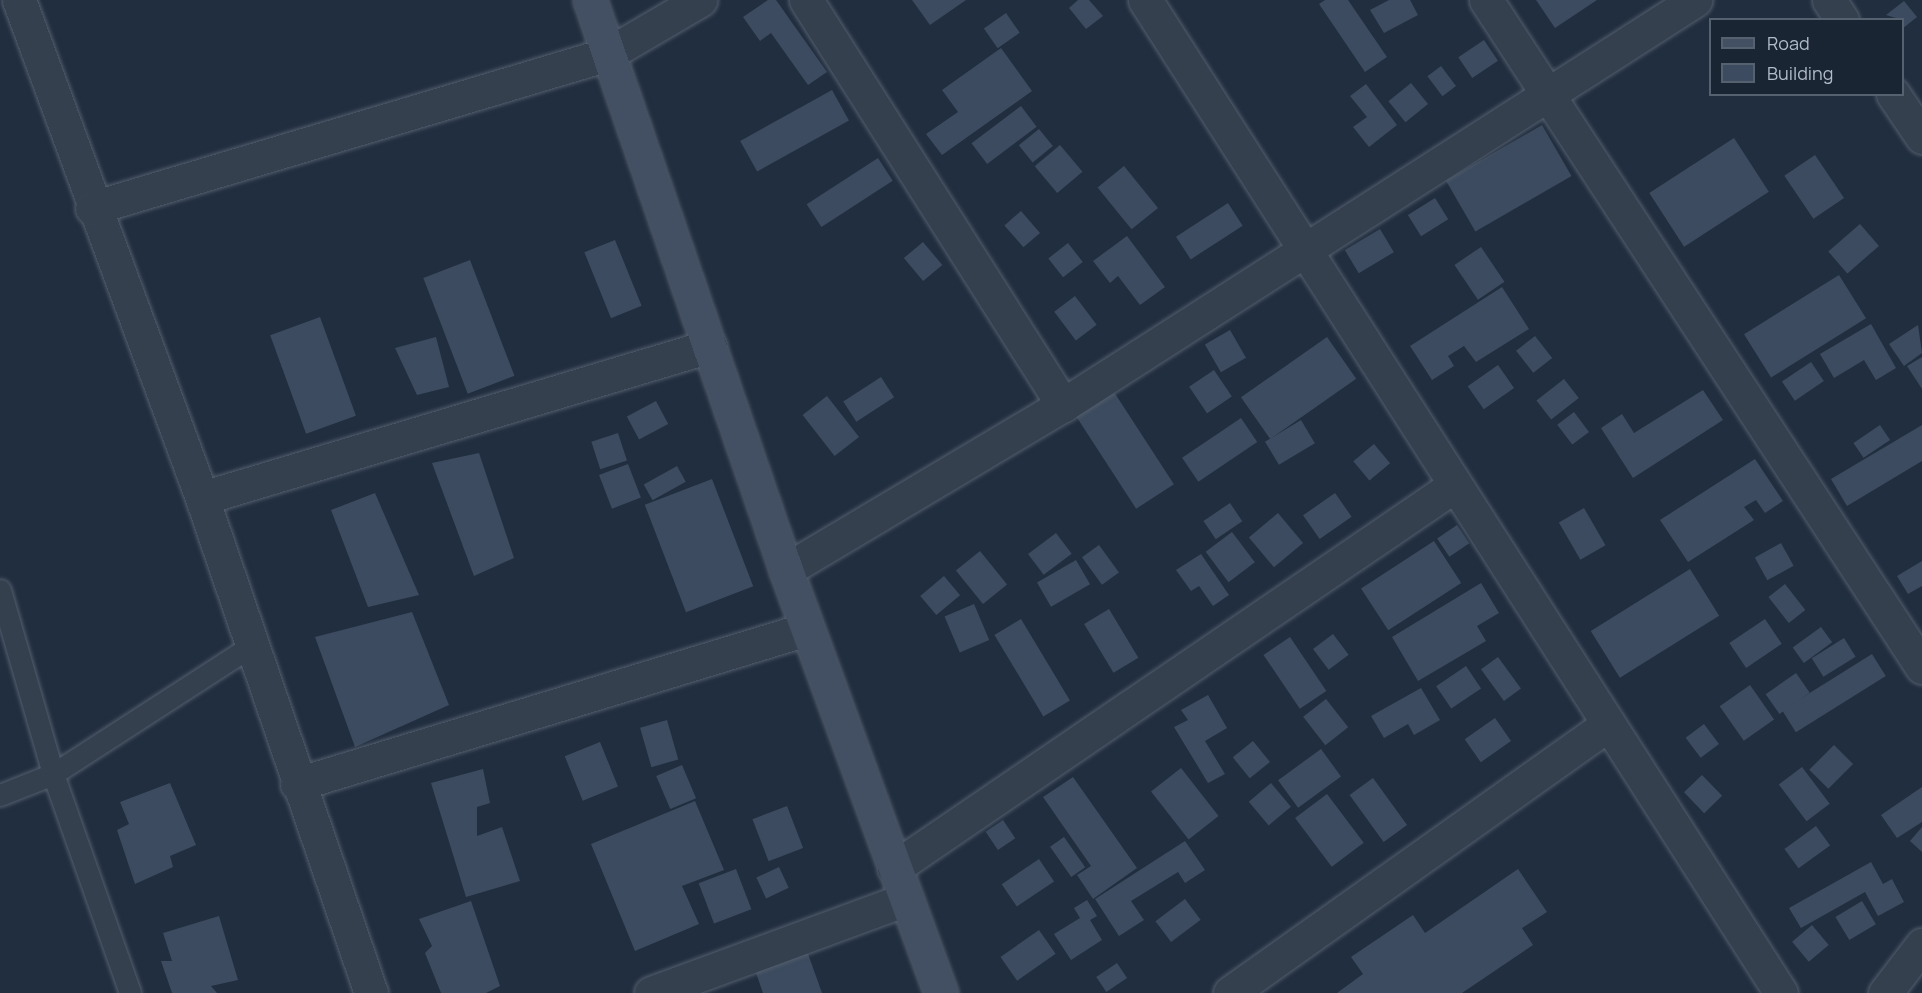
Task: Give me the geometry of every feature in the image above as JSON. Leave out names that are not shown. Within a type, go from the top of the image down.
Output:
[{"type":"street","points":[[19,0],[92,208],[202,498],[249,647],[371,993]]},
{"type":"street","points":[[590,0],[786,570],[941,993]]},
{"type":"street","points":[[92,208],[608,54],[700,0]]},
{"type":"street","points":[[806,0],[1063,405]]},
{"type":"street","points":[[1145,0],[1781,993]]},
{"type":"street","points":[[1486,0],[1545,95],[1922,667]]},
{"type":"street","points":[[786,570],[1063,405],[1304,246],[1695,0]]},
{"type":"street","points":[[1829,0],[1841,18]]},
{"type":"street","points":[[1894,96],[1922,137]]},
{"type":"street","points":[[202,498],[710,345]]},
{"type":"street","points":[[894,868],[1455,485]]},
{"type":"street","points":[[297,784],[807,628]]},
{"type":"street","points":[[1230,993],[1608,724]]},
{"type":"street","points":[[651,993],[906,899]]},
{"type":"street","points":[[1885,993],[1922,945]]},
{"type":"lane","points":[[0,590],[53,774],[130,993]]},
{"type":"lane","points":[[0,795],[53,774],[249,647]]},
{"type":"building","points":[[768,0],[776,0],[827,72],[808,85],[771,33],[760,41],[743,17]]},
{"type":"building","points":[[912,0],[966,0],[930,25]]},
{"type":"building","points":[[1078,0],[1089,0],[1103,16],[1086,29],[1069,8]]},
{"type":"building","points":[[1325,0],[1348,0],[1387,57],[1365,72],[1319,4]]},
{"type":"building","points":[[1389,0],[1410,0],[1418,15],[1384,33],[1370,10]]},
{"type":"building","points":[[1536,0],[1597,0],[1555,28]]},
{"type":"building","points":[[1904,1],[1917,17],[1904,27],[1904,18],[1886,15]]},
{"type":"building","points":[[1006,13],[1020,33],[998,48],[984,28]]},
{"type":"building","points":[[1484,40],[1498,61],[1472,78],[1458,57]]},
{"type":"building","points":[[1001,48],[1032,91],[942,155],[926,134],[958,112],[942,90]]},
{"type":"building","points":[[1441,66],[1456,86],[1442,96],[1427,76]]},
{"type":"building","points":[[1411,83],[1428,104],[1405,122],[1388,101]]},
{"type":"building","points":[[1366,84],[1397,125],[1369,147],[1353,127],[1367,117],[1350,96]]},
{"type":"building","points":[[832,90],[849,121],[757,172],[740,141]]},
{"type":"building","points":[[1021,106],[1037,127],[987,164],[971,143]]},
{"type":"building","points":[[1542,125],[1572,176],[1475,232],[1446,180]]},
{"type":"building","points":[[1039,129],[1053,146],[1033,162],[1019,145]]},
{"type":"building","points":[[1734,138],[1769,192],[1684,247],[1649,193]]},
{"type":"building","points":[[1060,145],[1082,172],[1057,193],[1035,166]]},
{"type":"building","points":[[1815,155],[1844,198],[1813,219],[1784,176]]},
{"type":"building","points":[[878,158],[893,181],[821,227],[807,204]]},
{"type":"building","points":[[1124,166],[1158,208],[1132,229],[1098,187]]},
{"type":"building","points":[[1435,198],[1448,219],[1421,236],[1408,215]]},
{"type":"building","points":[[1228,203],[1243,226],[1191,259],[1176,237]]},
{"type":"building","points":[[1021,211],[1040,233],[1023,247],[1004,225]]},
{"type":"building","points":[[1860,224],[1879,246],[1847,273],[1828,252]]},
{"type":"building","points":[[1380,229],[1394,252],[1359,273],[1345,250]]},
{"type":"building","points":[[1127,236],[1165,287],[1140,305],[1118,276],[1110,283],[1093,261]]},
{"type":"building","points":[[615,240],[642,306],[611,318],[584,252]]},
{"type":"building","points":[[923,242],[942,265],[923,281],[904,258]]},
{"type":"building","points":[[1068,243],[1083,262],[1063,277],[1048,258]]},
{"type":"building","points":[[1481,247],[1504,282],[1478,300],[1454,265]]},
{"type":"building","points":[[470,260],[514,376],[468,394],[423,278]]},
{"type":"building","points":[[1839,275],[1866,318],[1771,378],[1744,334]]},
{"type":"building","points":[[1502,287],[1529,329],[1476,362],[1464,346],[1448,356],[1454,366],[1432,380],[1410,346]]},
{"type":"building","points":[[1075,296],[1097,325],[1076,340],[1054,312]]},
{"type":"building","points":[[320,317],[356,416],[306,434],[270,335]]},
{"type":"building","points":[[1871,324],[1896,368],[1876,380],[1864,360],[1834,378],[1820,354]]},
{"type":"building","points":[[1918,325],[1922,353],[1904,366],[1889,344]]},
{"type":"building","points":[[1230,330],[1246,358],[1221,372],[1205,344]]},
{"type":"building","points":[[1535,336],[1552,358],[1533,373],[1516,351]]},
{"type":"building","points":[[436,337],[449,387],[417,395],[395,348]]},
{"type":"building","points":[[1327,337],[1356,379],[1270,439],[1241,397]]},
{"type":"building","points":[[1922,357],[1922,389],[1907,366]]},
{"type":"building","points":[[1811,362],[1824,381],[1795,401],[1782,382]]},
{"type":"building","points":[[1498,365],[1514,388],[1484,409],[1468,386]]},
{"type":"building","points":[[1214,370],[1232,397],[1207,413],[1189,387]]},
{"type":"building","points":[[881,377],[894,397],[856,422],[843,402]]},
{"type":"building","points":[[1564,379],[1579,398],[1551,419],[1536,401]]},
{"type":"building","points":[[1703,390],[1723,420],[1633,478],[1601,428],[1622,414],[1634,433]]},
{"type":"building","points":[[1114,392],[1174,484],[1136,509],[1076,417]]},
{"type":"building","points":[[827,396],[859,437],[835,456],[803,415]]},
{"type":"building","points":[[656,401],[668,424],[639,439],[627,416]]},
{"type":"building","points":[[1574,412],[1589,432],[1572,445],[1557,425]]},
{"type":"building","points":[[1241,418],[1257,442],[1198,482],[1182,458]]},
{"type":"building","points":[[1301,420],[1315,443],[1279,465],[1265,442]]},
{"type":"building","points":[[1880,425],[1890,440],[1864,458],[1853,443]]},
{"type":"building","points":[[1922,425],[1922,461],[1847,506],[1831,479]]},
{"type":"building","points":[[618,433],[627,461],[600,469],[591,442]]},
{"type":"building","points":[[1374,444],[1390,463],[1369,481],[1353,461]]},
{"type":"building","points":[[479,453],[514,558],[474,576],[432,463]]},
{"type":"building","points":[[1755,459],[1783,501],[1765,513],[1756,500],[1744,507],[1754,520],[1688,562],[1660,520]]},
{"type":"building","points":[[628,464],[641,498],[612,509],[599,475]]},
{"type":"building","points":[[677,466],[686,482],[652,500],[644,484]]},
{"type":"building","points":[[712,479],[753,586],[686,612],[645,505]]},
{"type":"building","points":[[375,493],[419,595],[368,607],[331,510]]},
{"type":"building","points":[[1335,493],[1352,517],[1320,539],[1303,515]]},
{"type":"building","points":[[1230,503],[1242,521],[1216,539],[1203,521]]},
{"type":"building","points":[[1584,508],[1606,545],[1580,560],[1559,522]]},
{"type":"building","points":[[1278,513],[1303,543],[1274,567],[1249,537]]},
{"type":"building","points":[[1457,525],[1469,543],[1449,557],[1437,538]]},
{"type":"building","points":[[1232,532],[1255,562],[1229,582],[1206,552]]},
{"type":"building","points":[[1056,533],[1072,554],[1044,575],[1028,554]]},
{"type":"building","points":[[1434,541],[1461,583],[1388,630],[1361,588]]},
{"type":"building","points":[[1781,543],[1794,566],[1767,580],[1755,558]]},
{"type":"building","points":[[1099,545],[1119,573],[1102,585],[1082,557]]},
{"type":"building","points":[[980,551],[1007,584],[983,604],[956,571]]},
{"type":"building","points":[[1201,554],[1229,595],[1213,606],[1199,586],[1191,591],[1176,570]]},
{"type":"building","points":[[1076,560],[1090,584],[1051,607],[1037,582]]},
{"type":"building","points":[[1922,561],[1922,586],[1908,594],[1897,576]]},
{"type":"building","points":[[1690,569],[1719,616],[1620,678],[1591,631]]},
{"type":"building","points":[[944,576],[960,595],[936,615],[920,596]]},
{"type":"building","points":[[1481,583],[1499,613],[1477,626],[1486,641],[1418,681],[1392,637]]},
{"type":"building","points":[[1785,584],[1805,610],[1789,623],[1768,597]]},
{"type":"building","points":[[974,604],[989,640],[960,652],[945,617]]},
{"type":"building","points":[[1109,609],[1138,658],[1113,673],[1084,624]]},
{"type":"building","points":[[412,612],[449,705],[355,747],[315,637]]},
{"type":"building","points":[[1021,619],[1070,700],[1043,716],[994,635]]},
{"type":"building","points":[[1765,619],[1782,644],[1746,668],[1729,643]]},
{"type":"building","points":[[1821,627],[1832,642],[1804,663],[1793,648]]},
{"type":"building","points":[[1333,634],[1349,655],[1329,670],[1313,649]]},
{"type":"building","points":[[1290,637],[1326,691],[1300,709],[1263,655]]},
{"type":"building","points":[[1844,638],[1856,657],[1823,677],[1812,658]]},
{"type":"building","points":[[1872,654],[1886,676],[1796,732],[1782,710]]},
{"type":"building","points":[[1498,657],[1521,689],[1504,701],[1481,669]]},
{"type":"building","points":[[1466,666],[1481,688],[1451,709],[1436,686]]},
{"type":"building","points":[[1796,673],[1810,693],[1779,714],[1766,694]]},
{"type":"building","points":[[1750,685],[1774,719],[1744,741],[1720,706]]},
{"type":"building","points":[[1421,688],[1440,720],[1414,735],[1408,724],[1384,738],[1371,716]]},
{"type":"building","points":[[1208,695],[1227,728],[1205,741],[1225,774],[1208,783],[1174,727],[1188,720],[1181,710]]},
{"type":"building","points":[[1326,699],[1348,727],[1325,745],[1303,717]]},
{"type":"building","points":[[1495,718],[1511,741],[1481,762],[1465,739]]},
{"type":"building","points":[[667,720],[678,759],[651,767],[640,728]]},
{"type":"building","points":[[1704,724],[1719,744],[1701,758],[1686,738]]},
{"type":"building","points":[[1253,741],[1270,762],[1250,778],[1233,757]]},
{"type":"building","points":[[600,742],[618,787],[583,801],[565,756]]},
{"type":"building","points":[[1834,745],[1853,764],[1828,789],[1809,770]]},
{"type":"building","points":[[1321,749],[1341,777],[1298,808],[1278,780]]},
{"type":"building","points":[[682,765],[696,798],[670,809],[656,776]]},
{"type":"building","points":[[1802,767],[1830,804],[1807,821],[1779,784]]},
{"type":"building","points":[[1181,768],[1219,816],[1189,839],[1151,791]]},
{"type":"building","points":[[483,769],[490,803],[477,807],[477,836],[502,827],[520,881],[466,897],[431,783]]},
{"type":"building","points":[[1702,775],[1722,796],[1704,813],[1684,792]]},
{"type":"building","points":[[1073,777],[1137,868],[1093,899],[1077,875],[1091,866],[1043,797]]},
{"type":"building","points":[[1373,778],[1407,825],[1384,842],[1350,795]]},
{"type":"building","points":[[170,783],[196,845],[170,856],[173,867],[135,884],[117,830],[129,824],[120,802]]},
{"type":"building","points":[[1271,783],[1291,807],[1269,825],[1249,802]]},
{"type":"building","points":[[1922,787],[1922,822],[1897,838],[1881,815]]},
{"type":"building","points":[[1327,794],[1364,843],[1332,867],[1295,818]]},
{"type":"building","points":[[695,801],[724,870],[682,886],[699,924],[635,951],[591,844]]},
{"type":"building","points":[[787,806],[803,848],[769,861],[752,819]]},
{"type":"building","points":[[1003,820],[1015,838],[998,850],[986,832]]},
{"type":"building","points":[[1816,826],[1830,845],[1799,868],[1784,849]]},
{"type":"building","points":[[1922,827],[1922,852],[1910,841]]},
{"type":"building","points":[[1064,837],[1085,867],[1071,877],[1050,847]]},
{"type":"building","points":[[1185,841],[1205,870],[1185,883],[1178,872],[1131,901],[1144,920],[1119,936],[1095,899]]},
{"type":"building","points":[[1039,859],[1054,881],[1017,907],[1002,884]]},
{"type":"building","points":[[1871,862],[1883,884],[1892,879],[1904,902],[1878,916],[1865,892],[1801,928],[1789,908]]},
{"type":"building","points":[[779,867],[789,888],[766,898],[756,878]]},
{"type":"building","points":[[736,869],[751,909],[714,923],[699,883]]},
{"type":"building","points":[[1518,869],[1547,912],[1522,928],[1533,945],[1462,993],[1337,993],[1363,974],[1351,957],[1413,915],[1425,933]]},
{"type":"building","points":[[1185,899],[1201,920],[1171,942],[1155,921]]},
{"type":"building","points":[[1087,900],[1097,916],[1090,920],[1102,940],[1071,960],[1054,934],[1080,918],[1074,908]]},
{"type":"building","points":[[471,901],[500,986],[486,993],[441,993],[425,953],[432,946],[419,919]]},
{"type":"building","points":[[1862,901],[1876,924],[1849,940],[1835,917]]},
{"type":"building","points":[[219,916],[238,980],[211,986],[217,993],[172,993],[161,961],[172,961],[163,933]]},
{"type":"building","points":[[1812,925],[1829,945],[1809,962],[1792,942]]},
{"type":"building","points":[[1039,930],[1056,954],[1017,981],[1000,957]]},
{"type":"building","points":[[807,951],[822,993],[763,993],[755,970]]},
{"type":"building","points":[[1117,963],[1127,978],[1106,992],[1096,977]]}]
